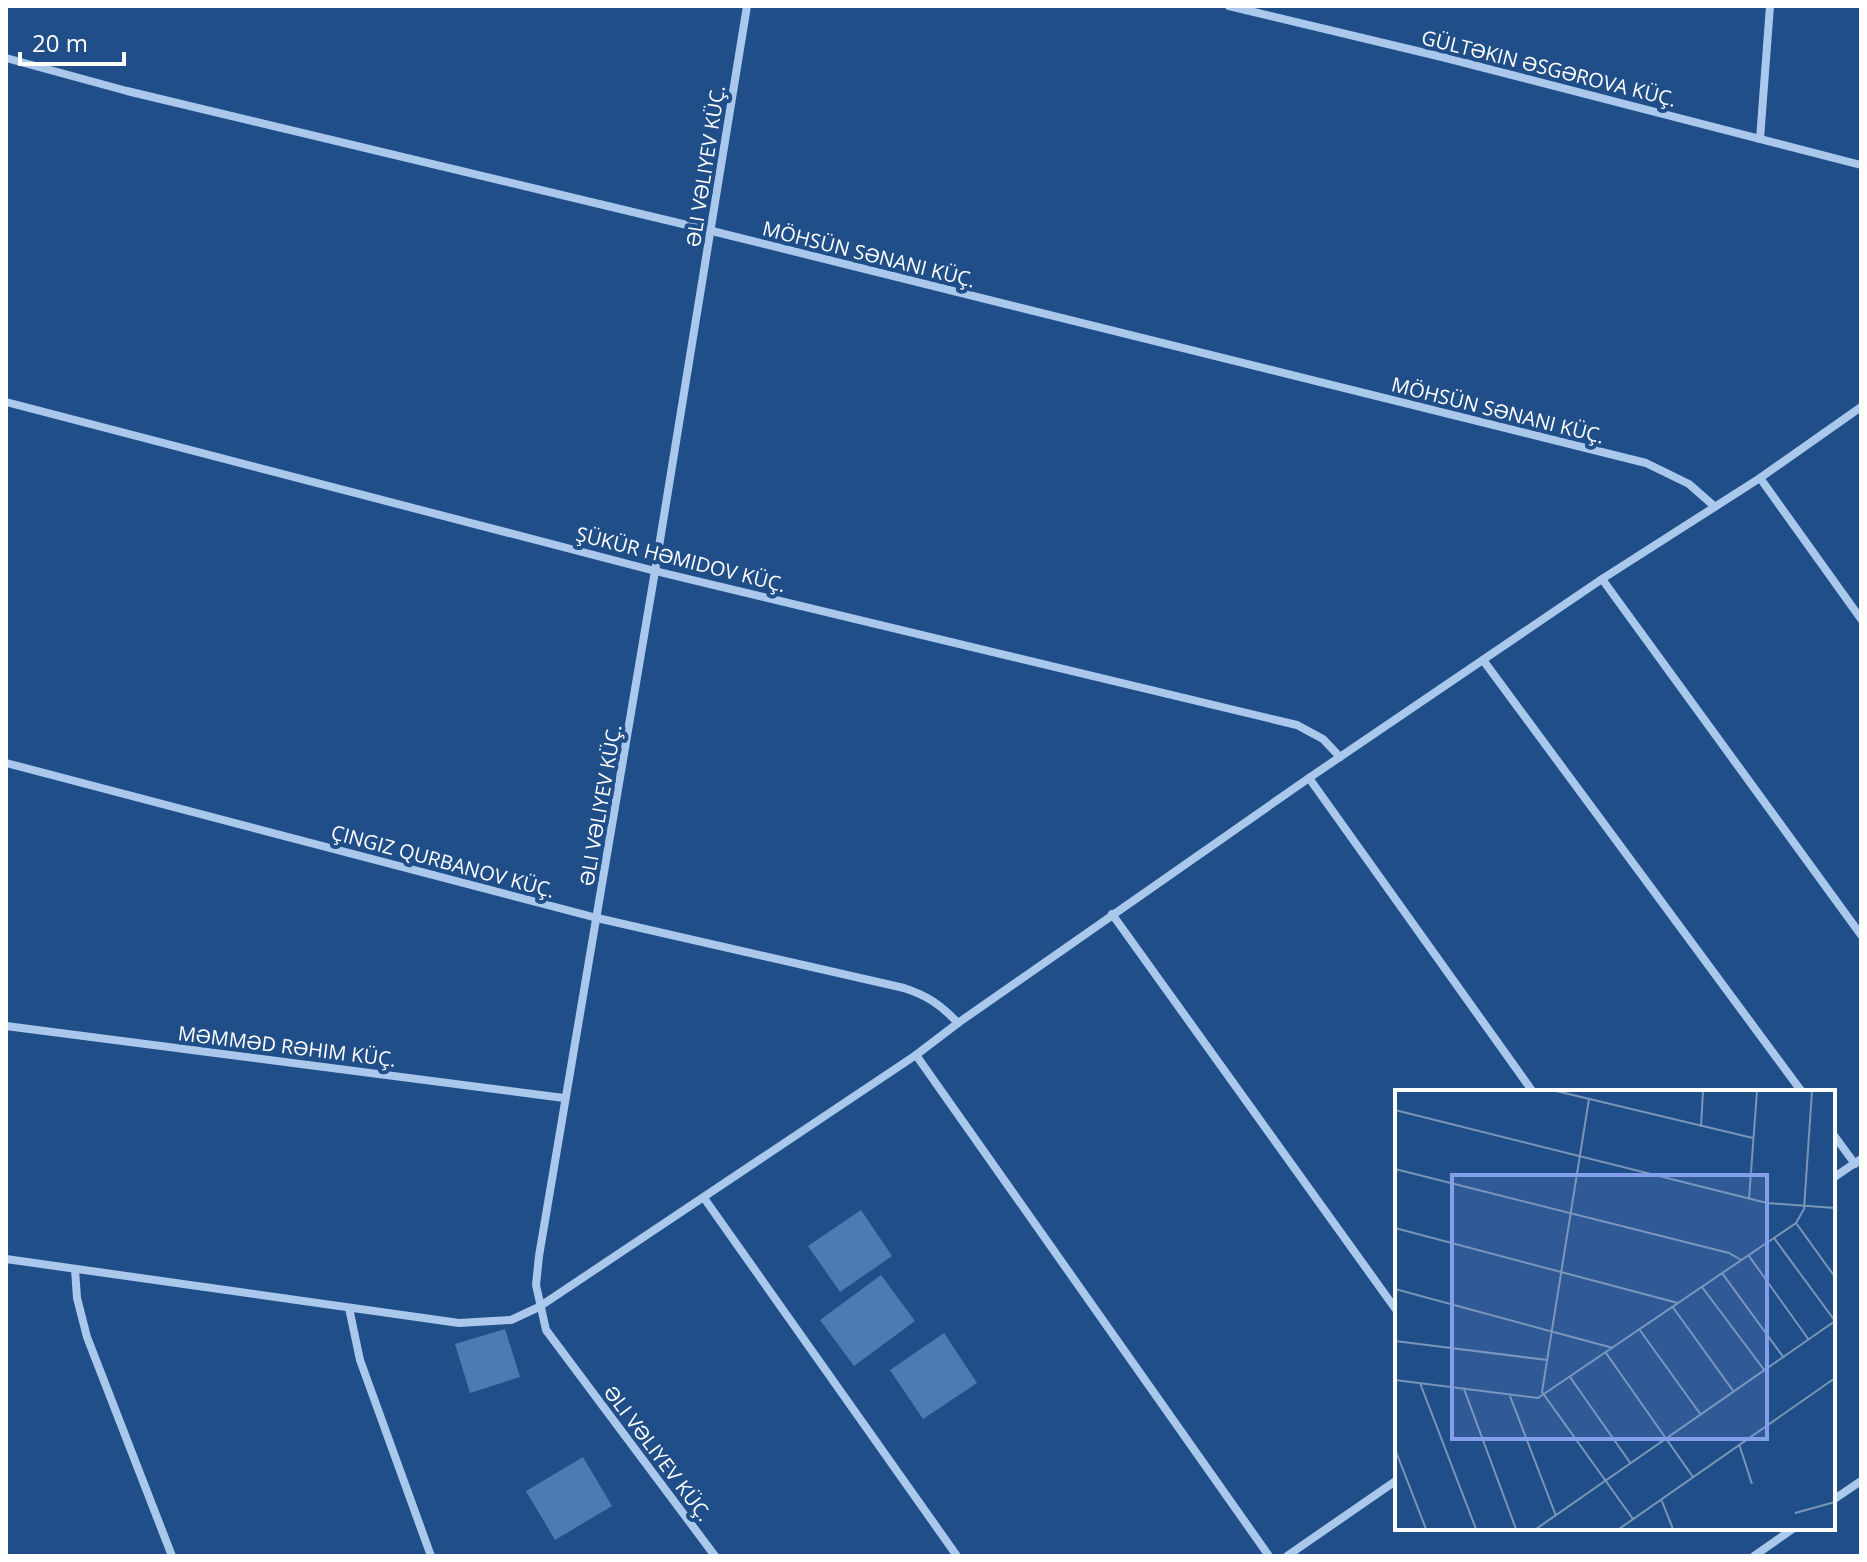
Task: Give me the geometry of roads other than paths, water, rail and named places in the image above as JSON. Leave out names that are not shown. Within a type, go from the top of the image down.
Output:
[{"type":"street","name":"ƏLI VƏLIYEV KÜÇ.","points":[[715,1556],[546,1330],[536,1285],[564,1098],[597,918],[747,6]]},
{"type":"street","name":"GÜLTƏKIN ƏSGƏROVA KÜÇ.","points":[[1229,6],[1457,60],[1861,165]]},
{"type":"street","points":[[1760,139],[1770,6]]},
{"type":"street","name":"MÖHSÜN SƏNANI KÜÇ.","points":[[6,58],[1646,463],[1689,484],[1714,506]]},
{"type":"street","name":"ŞÜKÜR HƏMIDOV KÜÇ.","points":[[6,402],[655,571],[1297,725],[1323,739],[1340,757]]},
{"type":"street","points":[[6,1259],[459,1323],[511,1320],[539,1307],[916,1055],[1309,778],[1602,579],[1760,478],[1861,407]]},
{"type":"street","points":[[1760,478],[1861,619]]},
{"type":"street","points":[[1602,579],[1861,935]]},
{"type":"street","points":[[1483,660],[1801,1090]]},
{"type":"street","name":"ÇINGIZ QURBANOV KÜÇ.","points":[[6,763],[597,918],[904,988],[939,1003],[958,1023]]},
{"type":"street","points":[[1309,778],[1532,1090]]},
{"type":"street","points":[[1112,914],[1395,1308]]},
{"type":"street","name":"MƏMMƏD RƏHIM KÜÇ.","points":[[6,1026],[564,1098]]},
{"type":"street","points":[[916,1055],[1269,1556]]},
{"type":"street","points":[[1835,1136],[1858,1162],[1835,1177]]},
{"type":"street","points":[[704,1198],[957,1556]]},
{"type":"street","points":[[75,1269],[77,1298],[87,1337],[172,1556]]},
{"type":"street","points":[[349,1308],[360,1360],[431,1556]]},
{"type":"street","points":[[1287,1556],[1395,1481]]},
{"type":"street","points":[[1835,1499],[1861,1481]]},
{"type":"street","points":[[1754,1556],[1791,1530]]}]
